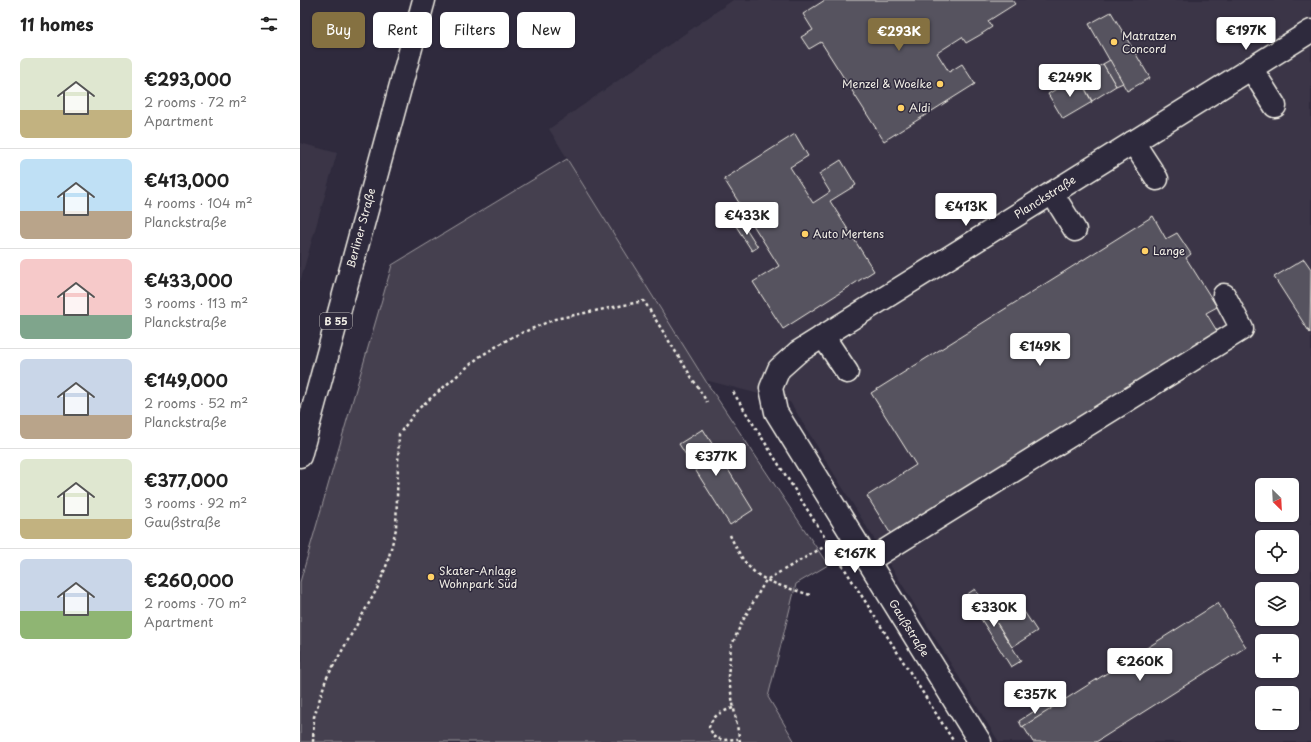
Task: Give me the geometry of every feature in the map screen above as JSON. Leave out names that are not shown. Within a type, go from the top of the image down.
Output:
[{"type":"street","name":"Berliner Straße","points":[[300,456],[424,0]]},
{"type":"street","name":"Planckstraße","points":[[771,388],[779,369],[798,352],[1311,31]]},
{"type":"street","points":[[1252,68],[1275,106]]},
{"type":"street","points":[[1133,142],[1157,179]]},
{"type":"street","points":[[1052,193],[1075,230]]},
{"type":"street","points":[[868,562],[1242,329],[1224,295]]},
{"type":"street","points":[[823,336],[847,372]]},
{"type":"street","name":"Gaußstraße","points":[[771,388],[776,412],[980,742]]},
{"type":"path","points":[[313,742],[314,717],[326,679],[377,589],[387,564],[396,529],[399,434],[418,409],[479,357],[512,337],[555,319],[644,301],[707,402]]},
{"type":"path","points":[[733,392],[954,742]]},
{"type":"path","points":[[730,535],[745,562],[766,580],[810,595]]},
{"type":"path","points":[[733,708],[719,712],[711,720],[709,727],[714,736],[723,740],[739,740],[728,676],[731,647],[742,622],[766,580],[829,544]]},
{"type":"shaded area","points":[[733,0],[1311,0],[1311,742],[999,742],[790,402],[705,380],[549,129]]},
{"type":"shaded area","points":[[300,143],[337,153],[300,282]]},
{"type":"shaded area","points":[[567,159],[705,380],[828,565],[796,584],[768,697],[795,742],[300,742],[300,582],[392,265]]},
{"type":"building","points":[[825,0],[1012,0],[1015,4],[988,21],[992,27],[980,35],[966,43],[962,37],[937,53],[949,72],[962,64],[975,84],[884,141],[821,42],[809,49],[801,37],[813,30],[803,14]]},
{"type":"building","name":"Matratzen Concord","points":[[1111,12],[1150,78],[1127,91],[1089,24]]},
{"type":"building","points":[[1110,60],[1123,83],[1116,86],[1103,64]]},
{"type":"building","points":[[1103,64],[1116,86],[1092,101],[1079,78]]},
{"type":"building","points":[[1078,76],[1092,102],[1063,119],[1048,94]]},
{"type":"building","name":"Auto Mertens","points":[[795,134],[808,156],[790,167],[813,203],[830,192],[819,174],[841,160],[856,185],[830,201],[874,271],[783,329],[753,282],[779,266],[724,179]]},
{"type":"building","points":[[1153,216],[1166,239],[1177,233],[1191,254],[1186,258],[1217,307],[1206,313],[1217,331],[892,536],[867,496],[916,465],[871,393]]},
{"type":"building","points":[[742,222],[758,247],[752,251],[736,226]]},
{"type":"building","points":[[1304,259],[1311,269],[1310,333],[1274,277]]},
{"type":"building","points":[[703,429],[753,510],[730,525],[679,444]]},
{"type":"building","points":[[975,589],[1021,661],[1011,667],[966,595]]},
{"type":"building","points":[[1218,603],[1246,647],[1096,742],[1033,742],[1023,726]]},
{"type":"building","points":[[1019,604],[1037,631],[1012,647],[995,620]]},
{"type":"building","points":[[1047,703],[1051,709],[1022,727],[1019,721]]},
{"type":"place","name":"Matratzen Concord","points":[[1114,42]]},
{"type":"place","name":"Menzel & Woelke","points":[[940,84]]},
{"type":"place","name":"Aldi","points":[[901,108]]},
{"type":"place","name":"Auto Mertens","points":[[805,234]]},
{"type":"place","name":"Lange","points":[[1145,251]]},
{"type":"place","name":"Skater-Anlage Wohnpark Süd","points":[[431,577]]}]
